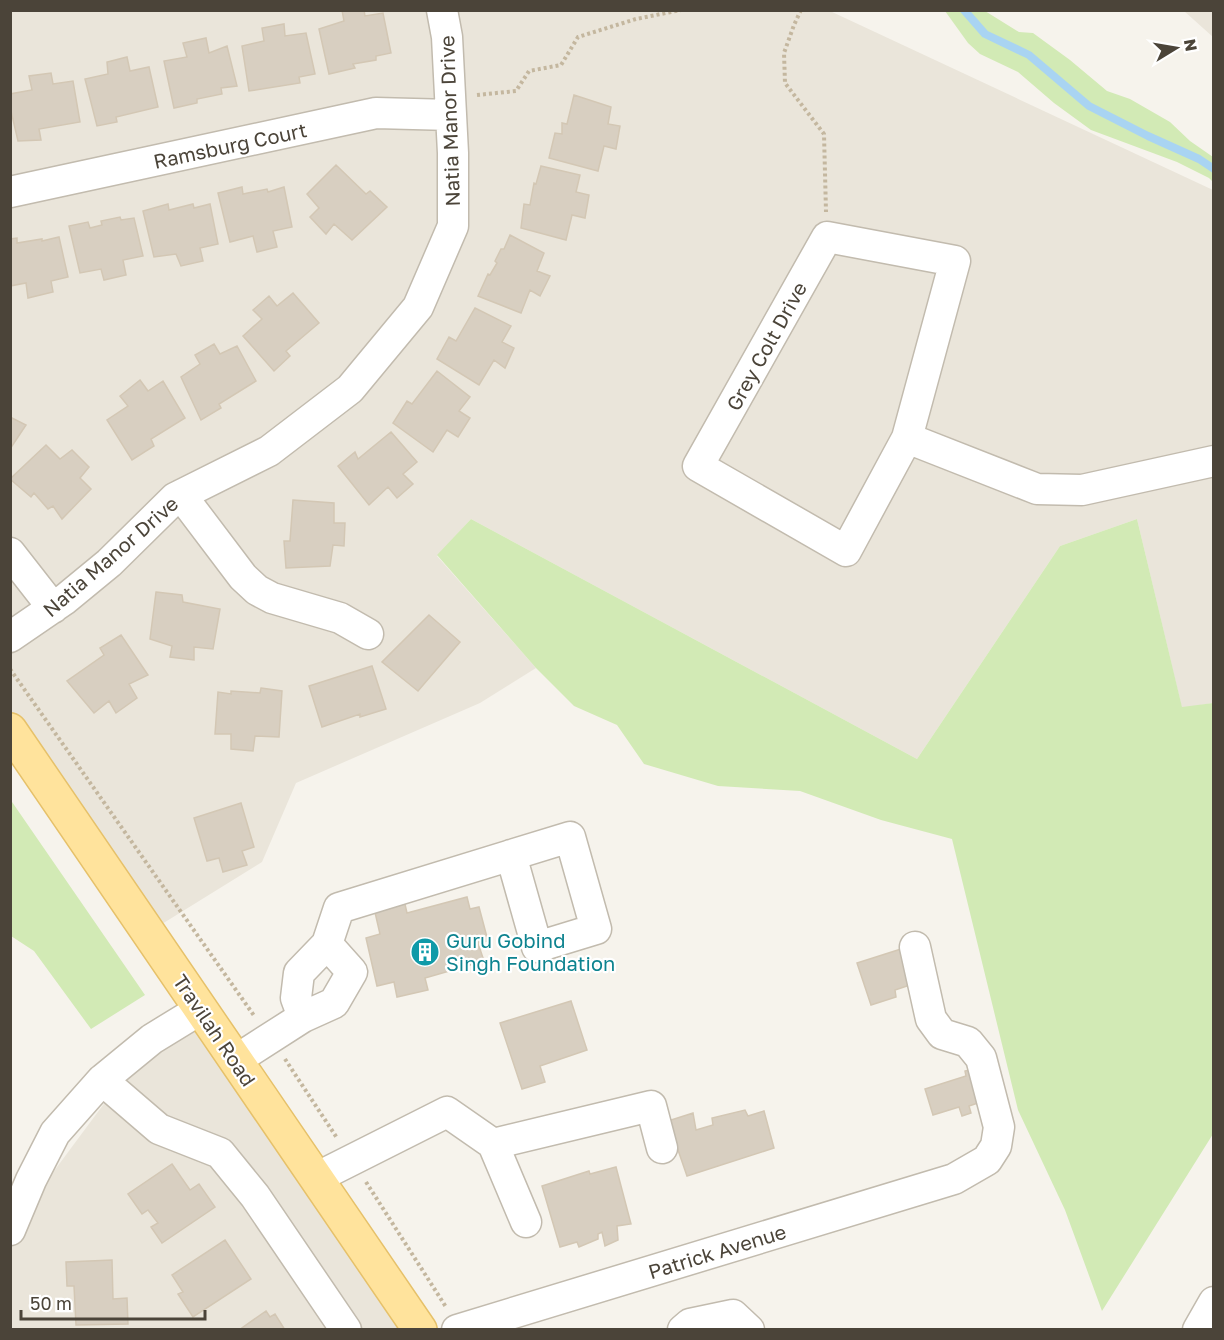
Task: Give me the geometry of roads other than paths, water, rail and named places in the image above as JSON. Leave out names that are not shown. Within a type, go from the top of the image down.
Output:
[{"type":"main road","name":"Travilah Road","points":[[10,730],[420,1329]]},
{"type":"street","name":"Natia Manor Drive","points":[[10,637],[64,600],[109,563],[175,498],[269,451],[350,389],[418,307],[453,226],[453,153],[447,37],[441,10]]},
{"type":"street","name":"Ramsburg Court","points":[[10,192],[376,113],[450,106]]},
{"type":"street","name":"Grey Colt Drive","points":[[827,237],[955,261],[907,438],[846,551],[698,466],[827,237]]},
{"type":"street","points":[[907,438],[1037,489],[1082,490],[1214,461]]},
{"type":"street","points":[[182,495],[243,577],[257,590],[272,598],[340,618],[368,634]]},
{"type":"street","points":[[10,553],[53,608]]},
{"type":"street","points":[[303,1017],[296,998],[299,973],[327,944],[339,908],[511,855]]},
{"type":"street","points":[[236,1060],[303,1017],[333,1003],[352,972],[327,944]]},
{"type":"street","name":"Patrick Avenue","points":[[458,1329],[954,1179],[987,1160],[996,1146],[999,1127],[981,1058],[968,1042],[942,1034],[931,1019],[915,947]]},
{"type":"street","points":[[10,1230],[31,1180],[55,1133],[102,1080],[152,1039],[201,1009]]},
{"type":"street","points":[[102,1080],[159,1129],[220,1153],[255,1196],[346,1329]]},
{"type":"street","points":[[493,1144],[651,1106],[662,1148]]},
{"type":"street","points":[[316,1178],[447,1112],[493,1144],[526,1222]]},
{"type":"street","points":[[1198,1329],[1214,1302]]},
{"type":"street","points":[[683,1329],[690,1324],[734,1315],[749,1329]]},
{"type":"waterway","points":[[964,10],[985,34],[1029,55],[1089,106],[1199,159],[1214,169]]},
{"type":"place","name":"Guru Gobind Singh Foundation","points":[[425,952]]}]
